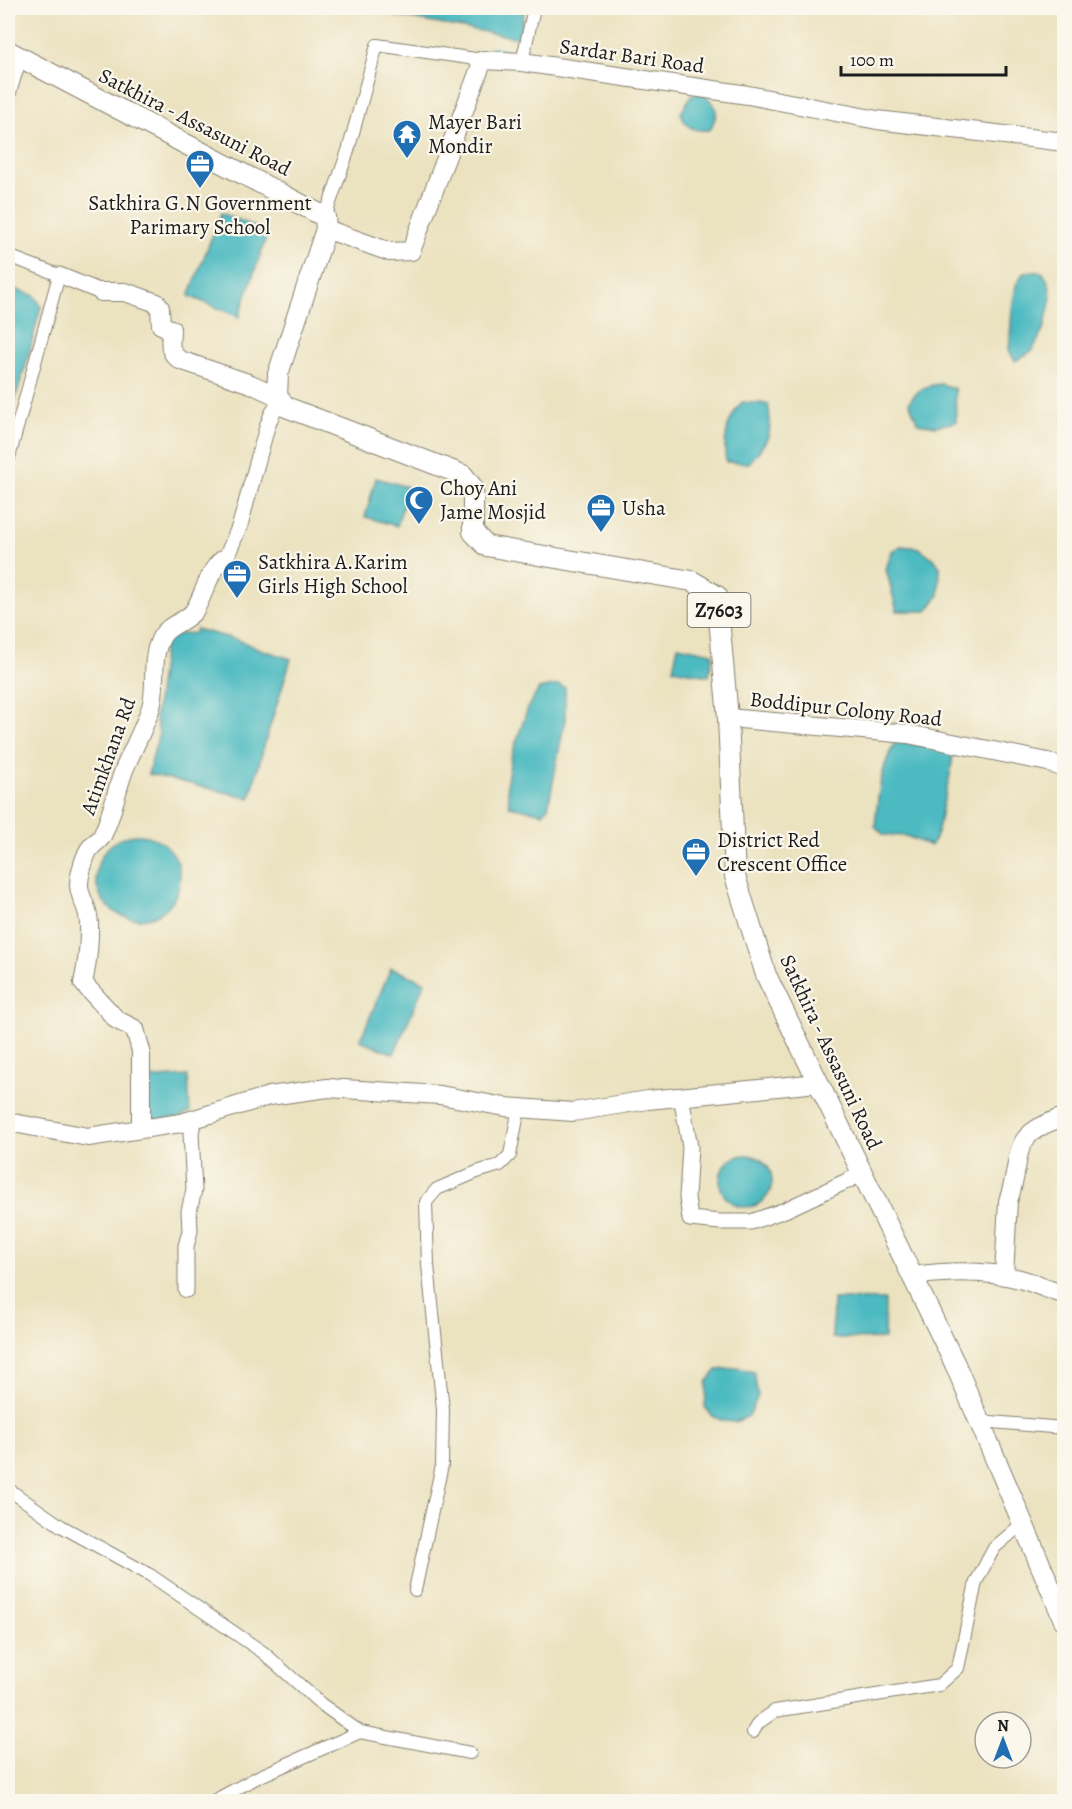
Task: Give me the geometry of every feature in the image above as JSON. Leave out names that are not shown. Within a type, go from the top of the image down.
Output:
[{"type":"main road","name":"Satkhira - Assasuni Road","points":[[13,54],[325,223]]},
{"type":"main road","name":"Sardar Bari Road","points":[[483,60],[522,62],[747,95],[877,120],[1065,142]]},
{"type":"main road","points":[[101,292],[125,292],[157,303],[160,308],[161,324],[171,329],[169,343],[174,356],[251,384],[279,398],[278,374],[325,223],[390,252],[411,252],[483,60]]},
{"type":"main road","name":"Satkhira - Assasuni Road","points":[[279,398],[286,407],[463,475],[473,488],[473,532],[486,546],[692,581],[717,596],[728,718],[735,876],[766,975],[955,1364],[1065,1620]]},
{"type":"main road","name":"Atimkhana Rd","points":[[141,1129],[141,1051],[135,1029],[117,1020],[83,983],[90,930],[79,885],[86,853],[102,837],[111,817],[128,760],[152,705],[155,686],[154,659],[163,635],[193,612],[208,579],[219,563],[226,558]]},
{"type":"main road","name":"Boddipur Colony Road","points":[[728,718],[908,734],[1048,762],[1065,768]]},
{"type":"main road","points":[[8,1122],[88,1137],[181,1123],[269,1096],[328,1088],[440,1095],[519,1108],[573,1112],[681,1096],[818,1083]]},
{"type":"main road","points":[[1004,1276],[1008,1201],[1020,1146],[1034,1130],[1065,1117]]},
{"type":"main road","points":[[912,1276],[945,1272],[1004,1276],[1021,1279],[1065,1294]]},
{"type":"street","points":[[522,62],[534,8]]},
{"type":"street","points":[[325,223],[348,152],[377,45],[483,60]]},
{"type":"street","points":[[8,94],[13,54]]},
{"type":"street","points":[[8,256],[101,292]]},
{"type":"street","points":[[8,461],[59,275]]},
{"type":"street","name":"Atimkhana Rd","points":[[226,558],[240,525],[267,427],[279,398]]},
{"type":"street","points":[[681,1096],[690,1147],[687,1197],[690,1219],[751,1222],[785,1210],[862,1174]]},
{"type":"street","points":[[415,1590],[442,1465],[443,1410],[428,1265],[426,1202],[437,1189],[500,1165],[510,1155],[519,1108]]},
{"type":"street","points":[[186,1290],[186,1246],[190,1231],[189,1211],[194,1190],[191,1133],[194,1119]]},
{"type":"street","points":[[979,1421],[1065,1428]]},
{"type":"street","points":[[8,1489],[61,1527],[150,1575],[264,1653],[321,1704],[360,1732],[470,1753]]},
{"type":"street","points":[[753,1732],[758,1723],[775,1711],[939,1685],[958,1668],[976,1582],[994,1548],[1023,1523]]},
{"type":"street","points":[[212,1802],[258,1777],[360,1732]]},
{"type":"water","points":[[395,8],[525,8],[519,38],[393,16]]},
{"type":"water","points":[[692,94],[703,94],[715,106],[716,114],[710,130],[691,128],[685,123],[681,113]]},
{"type":"water","points":[[221,213],[268,232],[239,317],[189,296]]},
{"type":"water","points":[[1024,272],[1042,272],[1049,282],[1051,298],[1044,329],[1032,351],[1015,361],[1009,351],[1012,309],[1016,285]]},
{"type":"water","points":[[8,287],[35,296],[41,306],[8,422]]},
{"type":"water","points":[[942,384],[955,389],[956,422],[936,426],[918,423],[909,402],[923,388]]},
{"type":"water","points":[[742,402],[768,404],[770,430],[761,449],[749,463],[726,462],[727,430]]},
{"type":"water","points":[[376,478],[408,487],[397,526],[365,517]]},
{"type":"water","points":[[901,546],[919,548],[934,559],[940,567],[939,595],[927,611],[897,611],[886,569],[892,551]]},
{"type":"water","points":[[196,629],[238,640],[291,659],[250,798],[148,774],[159,733],[155,717],[164,646],[174,637],[195,633]]},
{"type":"water","points":[[678,646],[713,653],[709,676],[673,669]]},
{"type":"water","points":[[558,685],[565,688],[565,720],[548,808],[543,813],[509,806],[507,781],[511,757],[529,705],[539,689]]},
{"type":"water","points":[[896,741],[953,752],[936,837],[931,846],[906,836],[884,835],[875,826],[883,771]]},
{"type":"water","points":[[138,835],[161,842],[173,854],[180,877],[173,900],[161,912],[138,919],[115,912],[103,900],[96,877],[103,854],[115,842]]},
{"type":"water","points":[[391,968],[425,982],[394,1054],[360,1040]]},
{"type":"water","points":[[188,1076],[190,1112],[179,1118],[147,1120],[145,1079]]},
{"type":"water","points":[[741,1155],[751,1155],[765,1162],[772,1181],[765,1200],[751,1207],[741,1207],[731,1203],[724,1196],[720,1186],[720,1176],[724,1166],[731,1159]]},
{"type":"water","points":[[833,1299],[885,1300],[884,1339],[832,1338]]},
{"type":"water","points":[[738,1368],[754,1372],[758,1396],[749,1416],[736,1422],[723,1421],[712,1416],[705,1407],[707,1382],[717,1370]]},
{"type":"waterway","points":[[490,48],[520,53]]},
{"type":"waterway","points":[[591,63],[744,85]]},
{"type":"place","name":"Mayer Bari Mondir","points":[[407,160]]},
{"type":"place","name":"Satkhira G.N Government Parimary School","points":[[200,190]]},
{"type":"place","name":"Choy Ani Jame Mosjid","points":[[419,526]]},
{"type":"place","name":"Usha","points":[[601,534]]},
{"type":"place","name":"Satkhira A.Karim Girls High School","points":[[237,600]]},
{"type":"place","name":"District Red Crescent Office","points":[[696,878]]}]
